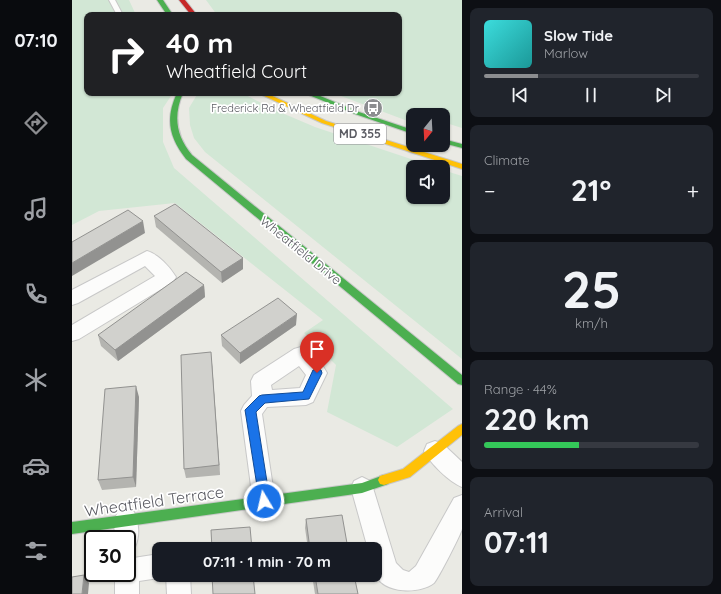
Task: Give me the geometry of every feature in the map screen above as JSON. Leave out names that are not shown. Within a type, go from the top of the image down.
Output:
[{"type":"street","points":[[160,0],[168,12]]},
{"type":"street","points":[[182,0],[192,12]]},
{"type":"street","name":"Wheatfield Drive","points":[[182,96],[172,114],[176,140],[183,151],[195,163],[462,381]]},
{"type":"street","name":"MD 355","points":[[268,96],[324,122],[462,167]]},
{"type":"street","name":"MD 355","points":[[309,96],[406,130]]},
{"type":"street","points":[[450,143],[462,146]]},
{"type":"street","points":[[72,298],[147,257],[167,277],[72,334]]},
{"type":"street","points":[[262,399],[251,410],[264,501]]},
{"type":"street","name":"Wheatfield Terrace","points":[[72,528],[126,530],[264,501],[362,488],[406,473],[462,429]]},
{"type":"street","points":[[435,451],[462,477]]},
{"type":"street","points":[[362,488],[386,570],[396,580],[412,584],[425,575],[462,506]]},
{"type":"street","points":[[136,570],[152,567]]},
{"type":"street","points":[[127,582],[127,594]]},
{"type":"street","points":[[178,582],[179,594]]},
{"type":"lane","points":[[112,0],[118,12]]},
{"type":"green space","points":[[72,0],[129,0],[135,12],[84,12],[84,96],[171,96],[163,108],[163,142],[174,168],[453,409],[397,447],[327,412],[336,365],[304,333],[323,320],[175,203],[99,211],[72,225]]},
{"type":"green space","points":[[206,0],[462,0],[462,128],[450,124],[450,108],[406,108],[406,120],[341,96],[402,96],[402,12],[215,12]]},
{"type":"green space","points":[[196,96],[248,96],[275,110],[315,127],[414,160],[406,160],[406,204],[450,204],[450,172],[462,176],[462,359],[205,152],[194,138],[190,125],[189,108]]},
{"type":"building","points":[[175,204],[243,258],[221,272],[154,216]]},
{"type":"building","points":[[128,210],[143,221],[72,263],[72,242]]},
{"type":"building","points":[[186,272],[204,285],[115,350],[98,335]]},
{"type":"building","points":[[278,298],[297,314],[240,353],[221,335]]},
{"type":"building","points":[[211,352],[219,465],[184,469],[181,355]]},
{"type":"building","points":[[136,386],[133,477],[98,480],[105,389]]},
{"type":"building","points":[[342,515],[347,542],[309,542],[306,519]]},
{"type":"building","points":[[250,527],[251,542],[212,542],[211,530]]},
{"type":"building","points":[[84,575],[82,594],[72,594],[72,577]]},
{"type":"building","points":[[212,582],[254,582],[255,594],[213,594]]},
{"type":"building","points":[[316,582],[355,582],[358,594],[318,594]]},
{"type":"traffic: fast","points":[[160,0],[168,12]]},
{"type":"traffic: fast","points":[[179,96],[174,113],[173,126],[180,145],[189,157],[462,381]]},
{"type":"traffic: fast","points":[[314,96],[357,113],[406,130]]},
{"type":"traffic: fast","points":[[450,143],[462,146]]},
{"type":"traffic: fast","points":[[72,528],[362,488],[384,480]]},
{"type":"traffic: slow","points":[[268,96],[324,122],[462,167]]},
{"type":"traffic: slow","points":[[384,480],[406,473],[462,429]]},
{"type":"traffic: jam","points":[[182,0],[192,12]]},
{"type":"place","name":"Frederick Rd & Wheatfield Dr","points":[[373,108]]},
{"type":"route","points":[[264,501],[251,410],[262,399],[306,396],[317,373]]}]
